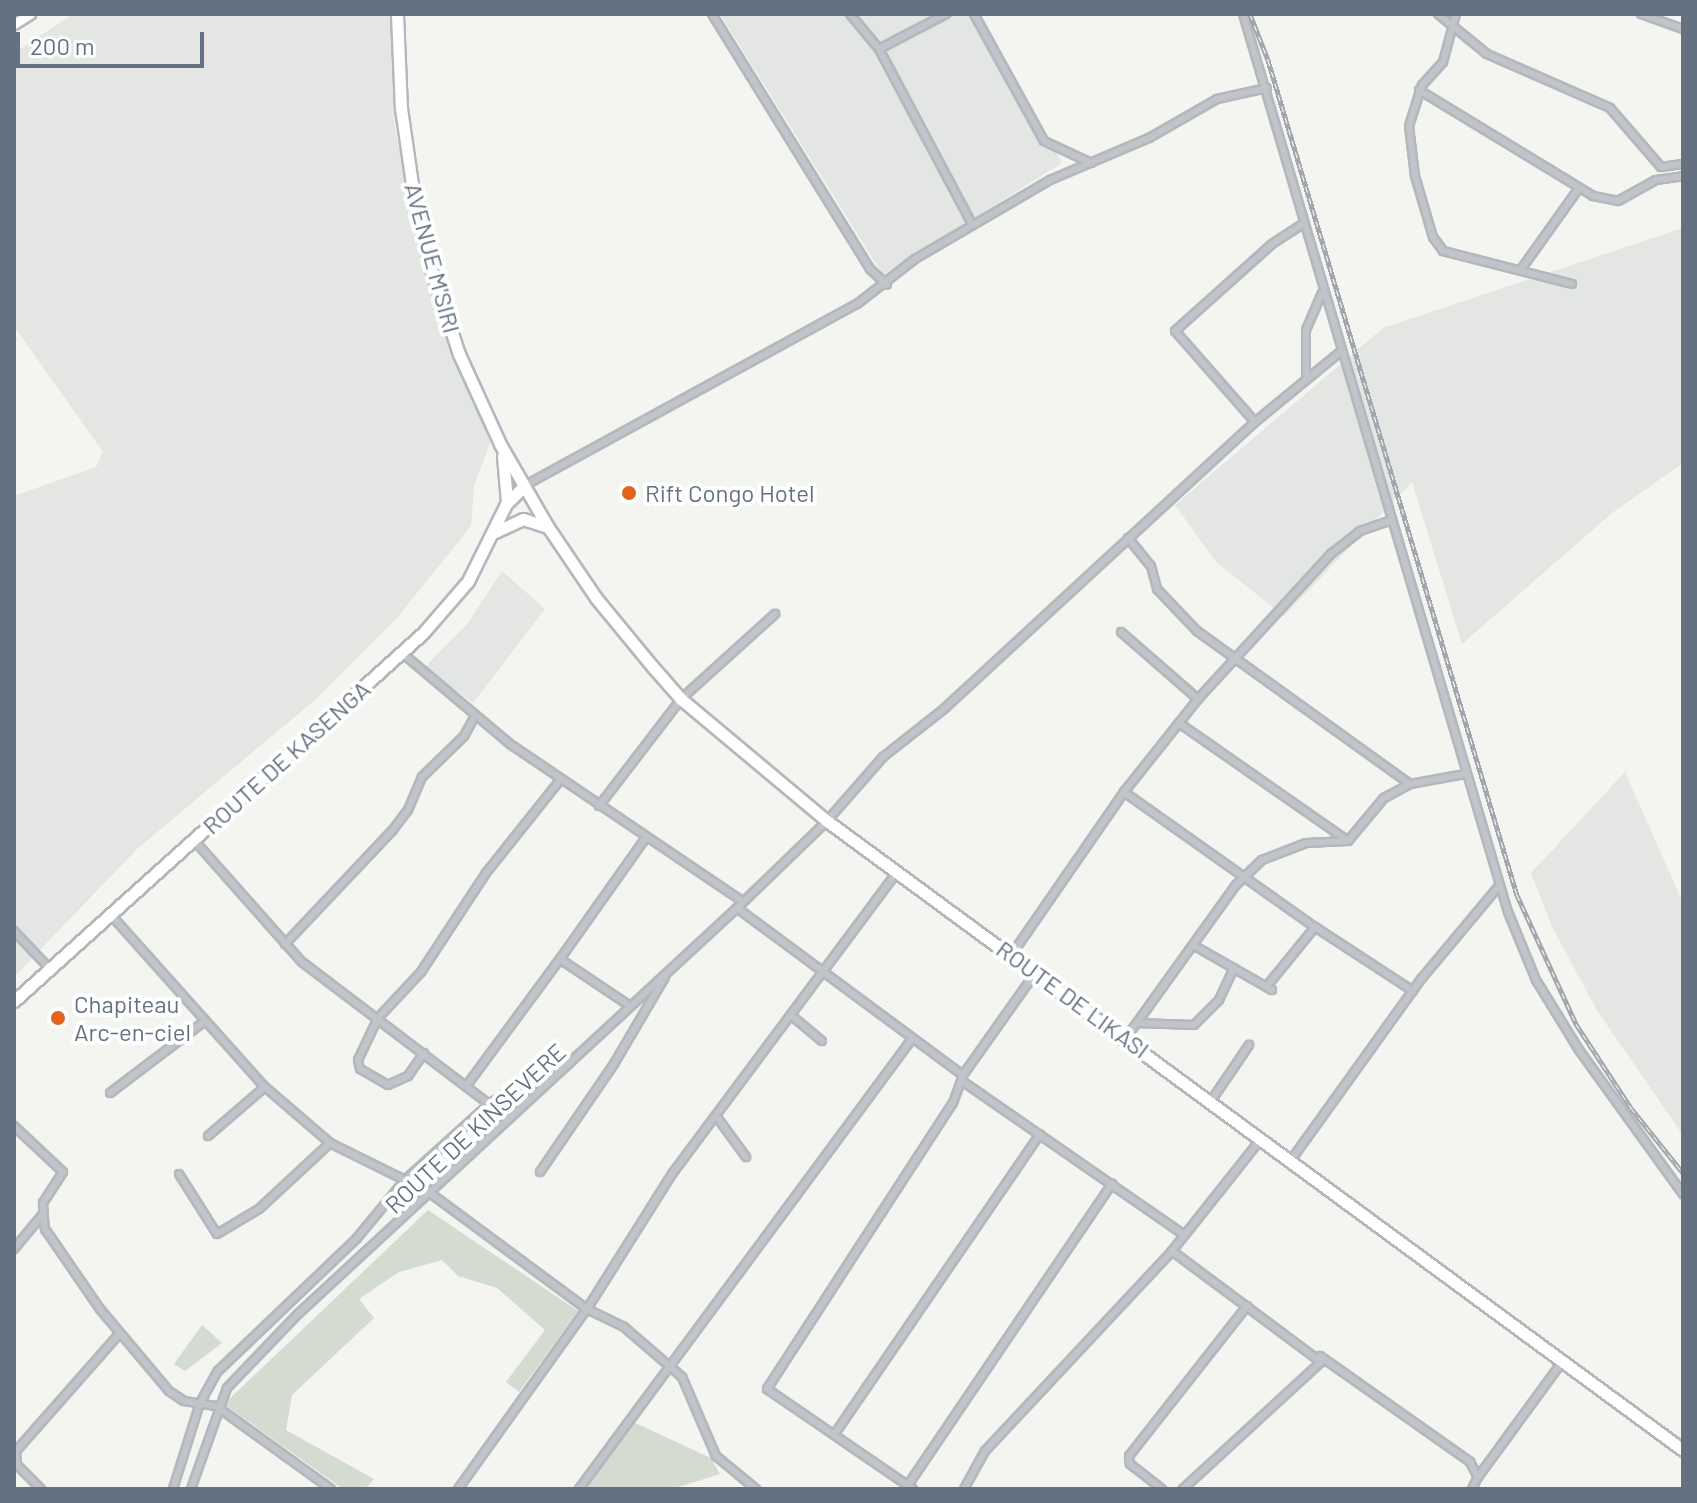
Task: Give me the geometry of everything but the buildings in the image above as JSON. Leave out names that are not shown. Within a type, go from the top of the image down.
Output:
[{"type":"highway","name":"AVENUE M'SIRI","points":[[397,14],[404,138],[429,263],[471,384],[524,486]]},
{"type":"highway","points":[[500,444],[506,504]]},
{"type":"highway","name":"ROUTE DE KASENGA","points":[[14,1001],[402,653],[453,600],[494,532],[506,504],[524,486]]},
{"type":"highway","name":"ROUTE DE LIKASI","points":[[524,486],[596,598],[681,699],[827,821],[899,870],[1683,1450]]},
{"type":"highway","points":[[494,532],[523,519],[548,527]]},
{"type":"main road","points":[[14,24],[30,14]]},
{"type":"street","points":[[712,14],[870,269],[887,285]]},
{"type":"street","points":[[850,14],[879,49],[972,224]]},
{"type":"street","points":[[879,49],[946,14]]},
{"type":"street","points":[[974,14],[1044,141],[1091,163]]},
{"type":"street","points":[[1243,14],[1267,88],[1339,353],[1392,520],[1498,887],[1536,980],[1579,1050],[1683,1194]]},
{"type":"street","points":[[1438,14],[1487,54],[1610,108],[1650,159],[1683,176]]},
{"type":"street","points":[[1456,14],[1443,62],[1419,90],[1408,138],[1433,237],[1443,251],[1522,268],[1572,284]]},
{"type":"street","points":[[1641,14],[1683,29]]},
{"type":"street","points":[[524,486],[887,285],[915,259],[972,224],[1091,163],[1174,126],[1217,99],[1267,88]]},
{"type":"street","points":[[1419,90],[1579,188],[1618,201],[1683,164]]},
{"type":"street","points":[[1522,268],[1579,188]]},
{"type":"street","points":[[1255,422],[1175,331],[1272,244],[1304,223]]},
{"type":"street","points":[[1306,377],[1306,330],[1322,293]]},
{"type":"street","name":"ROUTE DE KINSEVERE","points":[[191,1489],[216,1406],[235,1377],[298,1314],[740,905],[827,821],[883,757],[945,708],[1255,422],[1306,377],[1339,353]]},
{"type":"street","points":[[1012,954],[1124,792],[1198,699],[1332,553],[1360,531],[1392,520]]},
{"type":"street","points":[[1128,538],[1151,566],[1157,589],[1234,660],[1410,784]]},
{"type":"street","points":[[599,806],[681,699],[775,614]]},
{"type":"street","points":[[1121,632],[1198,699]]},
{"type":"street","points":[[402,653],[475,716],[740,905],[823,974],[962,1078],[1184,1235]]},
{"type":"street","points":[[285,944],[401,820],[422,777],[464,736],[475,716]]},
{"type":"street","points":[[1179,723],[1348,841]]},
{"type":"street","points":[[1126,1038],[1245,877],[1286,848],[1348,841],[1379,802],[1410,784],[1465,774]]},
{"type":"street","points":[[424,1053],[399,1083],[388,1085],[360,1069],[361,1050],[378,1018],[421,972],[486,873],[561,779]]},
{"type":"street","points":[[1124,792],[1315,927],[1413,991]]},
{"type":"street","points":[[193,839],[285,944],[326,983],[378,1018],[489,1104]]},
{"type":"street","points":[[467,1085],[645,839]]},
{"type":"street","points":[[458,1489],[587,1309],[642,1217],[899,870]]},
{"type":"street","points":[[1291,1160],[1413,991],[1498,887]]},
{"type":"street","points":[[111,915],[265,1087],[330,1143],[405,1180]]},
{"type":"street","points":[[1193,945],[1270,988],[1315,927]]},
{"type":"street","points":[[14,931],[50,969]]},
{"type":"street","points":[[560,959],[630,1006]]},
{"type":"street","points":[[1137,1023],[1194,1025],[1219,1000],[1234,968]]},
{"type":"street","points":[[540,1172],[614,1064],[667,972]]},
{"type":"street","points":[[1036,972],[962,1078],[953,1103],[767,1389],[836,1432],[911,1487],[1112,1184]]},
{"type":"street","points":[[792,1016],[822,1041]]},
{"type":"street","points":[[110,1093],[205,1021]]},
{"type":"street","points":[[579,1489],[912,1039]]},
{"type":"street","points":[[1211,1101],[1249,1045]]},
{"type":"street","points":[[173,1489],[200,1403],[218,1371],[357,1238],[405,1180],[489,1104],[532,1076],[570,1064]]},
{"type":"street","points":[[208,1136],[265,1087]]},
{"type":"street","points":[[716,1116],[746,1157]]},
{"type":"street","points":[[14,1126],[62,1168],[63,1176],[43,1203],[45,1229],[120,1333],[173,1396],[216,1406],[331,1489]]},
{"type":"street","points":[[836,1432],[1040,1134]]},
{"type":"street","points":[[964,1489],[985,1451],[1172,1251],[1262,1138]]},
{"type":"street","points":[[179,1174],[205,1223],[223,1234],[259,1209],[330,1143]]},
{"type":"street","points":[[430,1193],[587,1309],[624,1327],[667,1368],[689,1384],[716,1456],[756,1489]]},
{"type":"street","points":[[14,1249],[43,1214]]},
{"type":"street","points":[[1172,1251],[1466,1459],[1478,1477]]},
{"type":"street","points":[[1162,1489],[1130,1464],[1129,1456],[1247,1306]]},
{"type":"street","points":[[41,1489],[15,1465],[17,1442],[120,1333]]},
{"type":"street","points":[[1183,1489],[1315,1373],[1320,1356]]},
{"type":"street","points":[[1472,1489],[1563,1361]]},
{"type":"shaded area","points":[[73,14],[391,14],[395,129],[411,202],[440,314],[490,443],[474,486],[471,526],[396,619],[316,699],[137,849],[14,977],[14,496],[96,467],[103,452],[14,326],[14,53]]},
{"type":"shaded area","points":[[720,14],[980,14],[1062,163],[883,275]]},
{"type":"shaded area","points":[[1683,228],[1683,463],[1612,513],[1462,644],[1412,482],[1284,616],[1216,562],[1175,505],[1383,328]]},
{"type":"shaded area","points":[[502,571],[545,609],[473,703],[425,667],[468,623]]},
{"type":"shaded area","points":[[1625,772],[1683,903],[1683,1135],[1598,1012],[1552,927],[1531,873]]},
{"type":"shaded area","points":[[428,1210],[578,1311],[519,1392],[506,1382],[545,1330],[497,1288],[458,1276],[442,1260],[399,1272],[359,1299],[374,1318],[292,1395],[286,1430],[374,1479],[365,1489],[343,1489],[224,1404]]},
{"type":"shaded area","points":[[202,1325],[222,1343],[185,1371],[174,1364]]},
{"type":"shaded area","points":[[631,1421],[711,1458],[720,1474],[672,1489],[577,1489]]},
{"type":"railway","points":[[1250,14],[1268,60],[1517,895],[1576,1024],[1631,1108],[1683,1173]]},
{"type":"place","name":"Rift Congo Hotel","points":[[629,493]]},
{"type":"place","name":"Chapiteau Arc-en-ciel","points":[[58,1018]]}]
